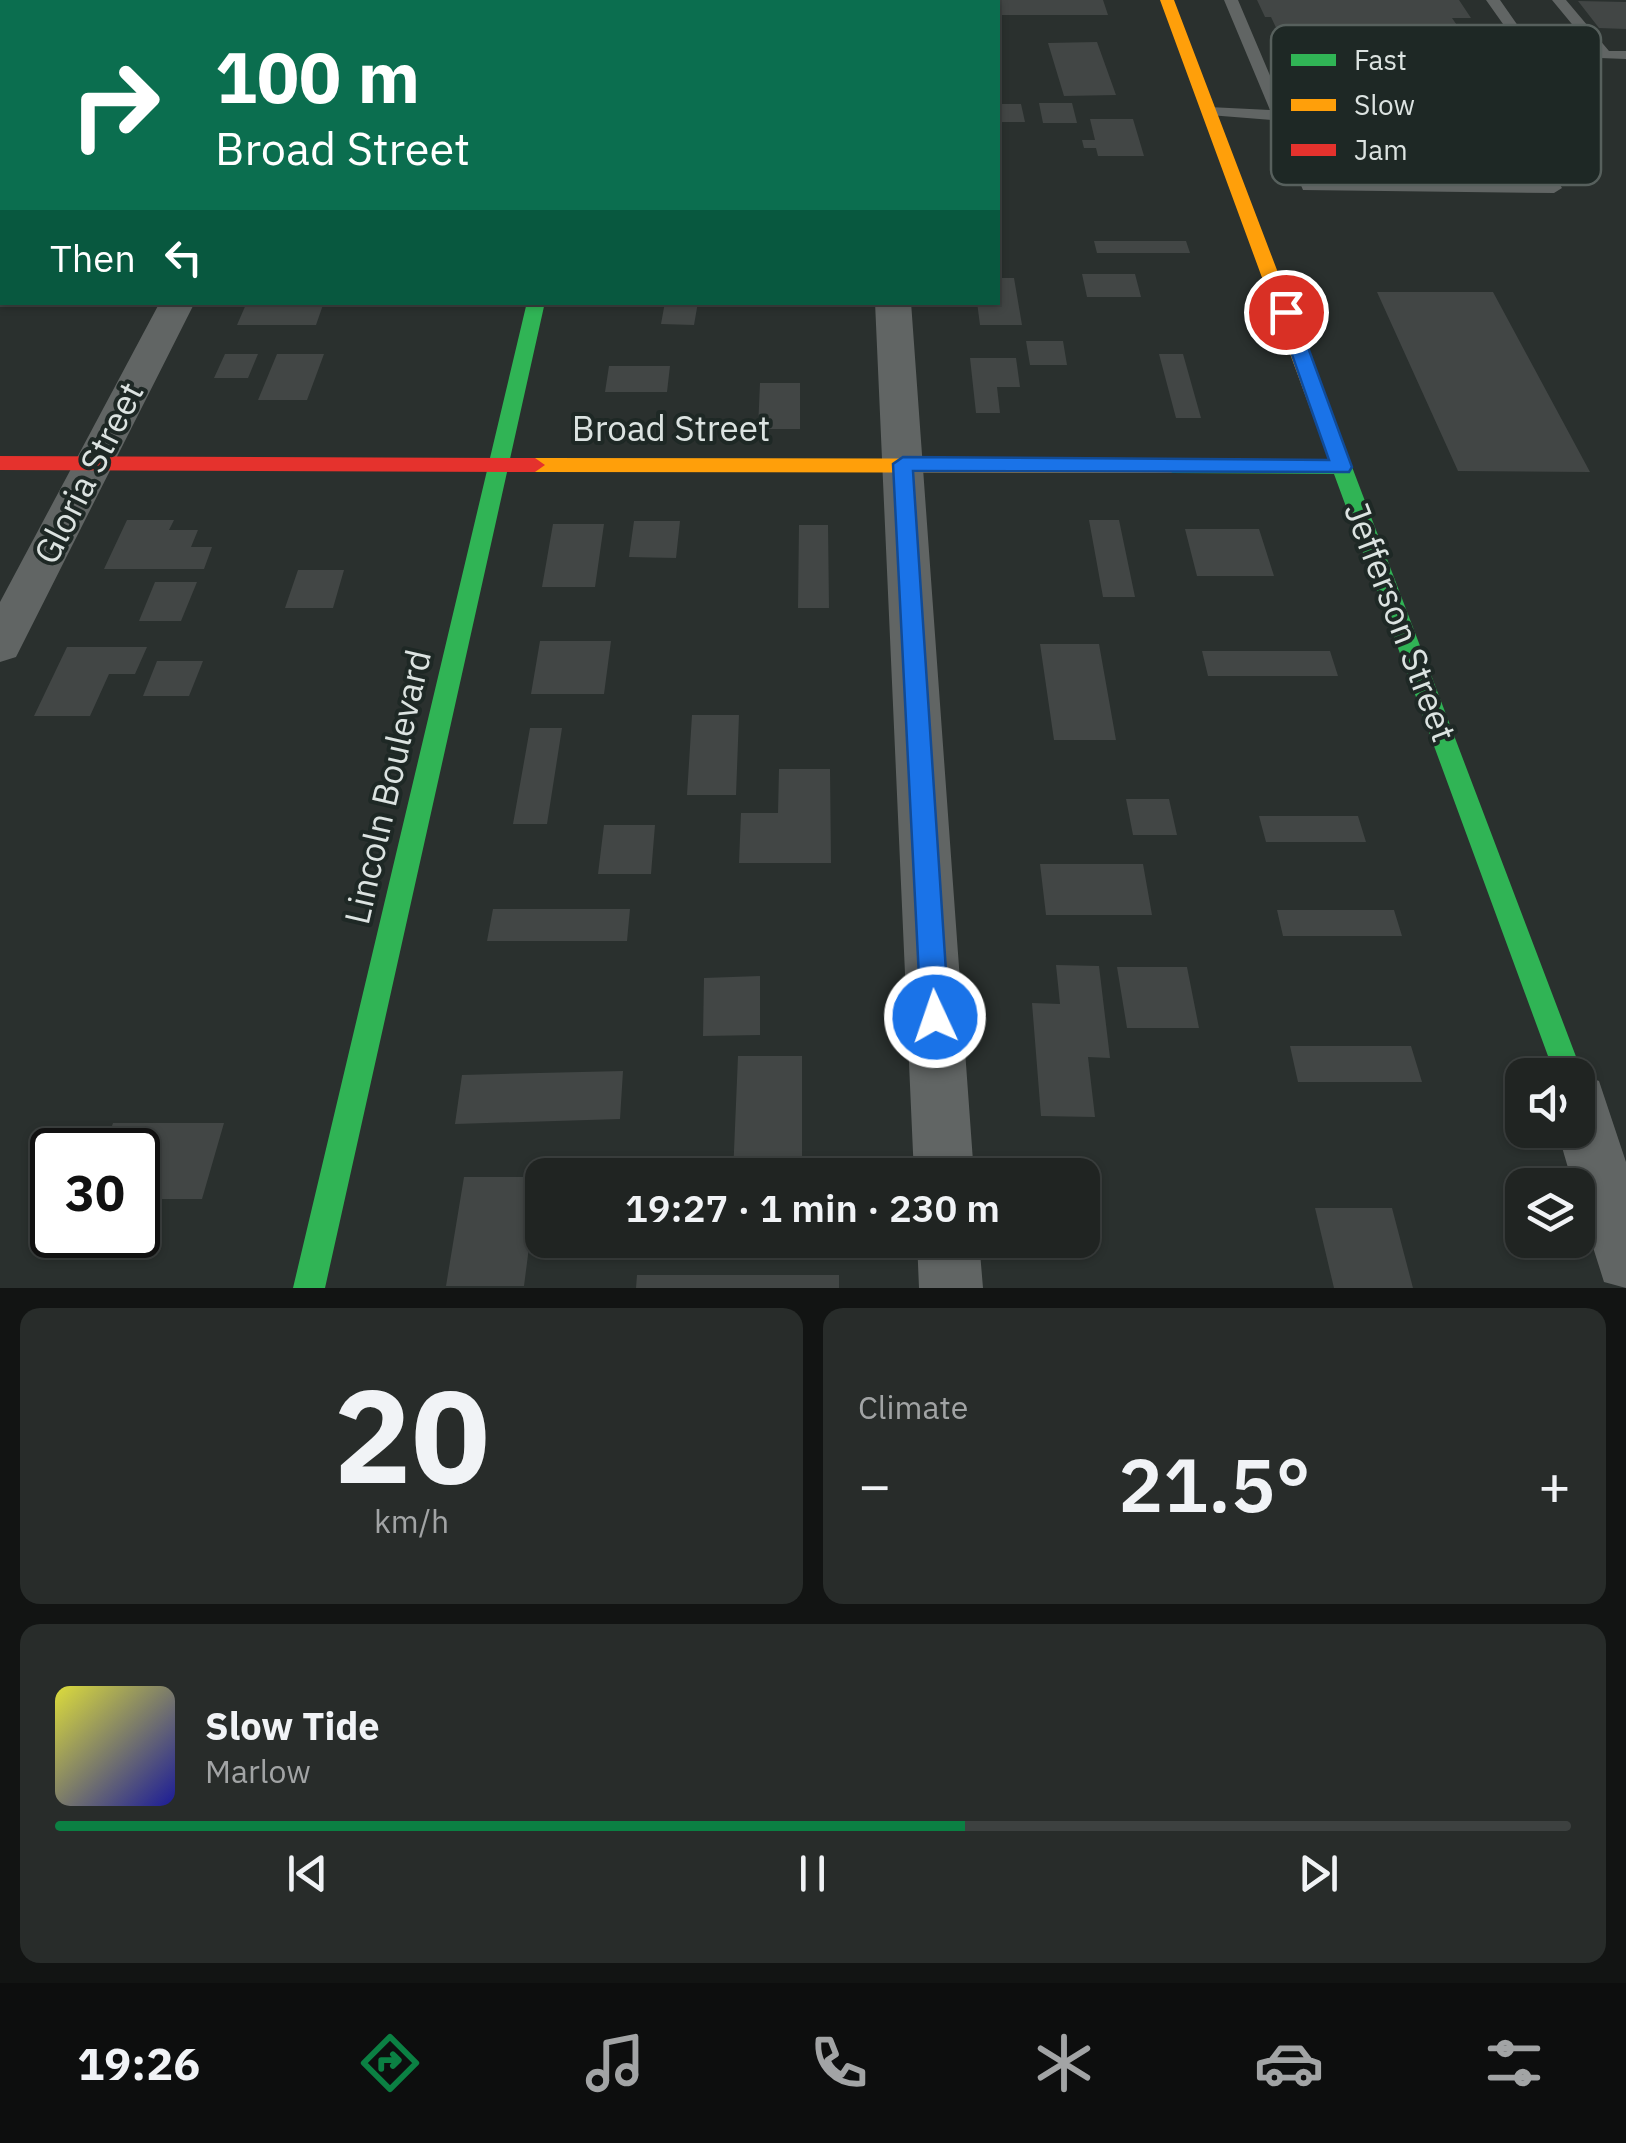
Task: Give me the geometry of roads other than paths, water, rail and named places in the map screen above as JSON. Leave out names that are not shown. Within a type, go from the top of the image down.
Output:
[{"type":"street","name":"Jefferson Street","points":[[1167,0],[1563,1058]]},
{"type":"street","name":"Gloria Street","points":[[0,644],[176,305]]},
{"type":"street","name":"Lincoln Boulevard","points":[[309,1288],[535,305]]},
{"type":"street","points":[[893,305],[943,1158]]},
{"type":"street","name":"Broad Street","points":[[0,464],[1342,467]]},
{"type":"street","points":[[1592,1148],[1626,1260]]},
{"type":"street","points":[[949,1258],[951,1288]]},
{"type":"lane","points":[[1232,0],[1271,96]]},
{"type":"lane","points":[[1492,0],[1510,25]]},
{"type":"lane","points":[[1560,0],[1580,25]]},
{"type":"lane","points":[[1601,51],[1604,55],[1626,55]]},
{"type":"lane","points":[[1210,111],[1271,115]]},
{"type":"lane","points":[[1307,185],[1554,188],[1552,185]]}]
